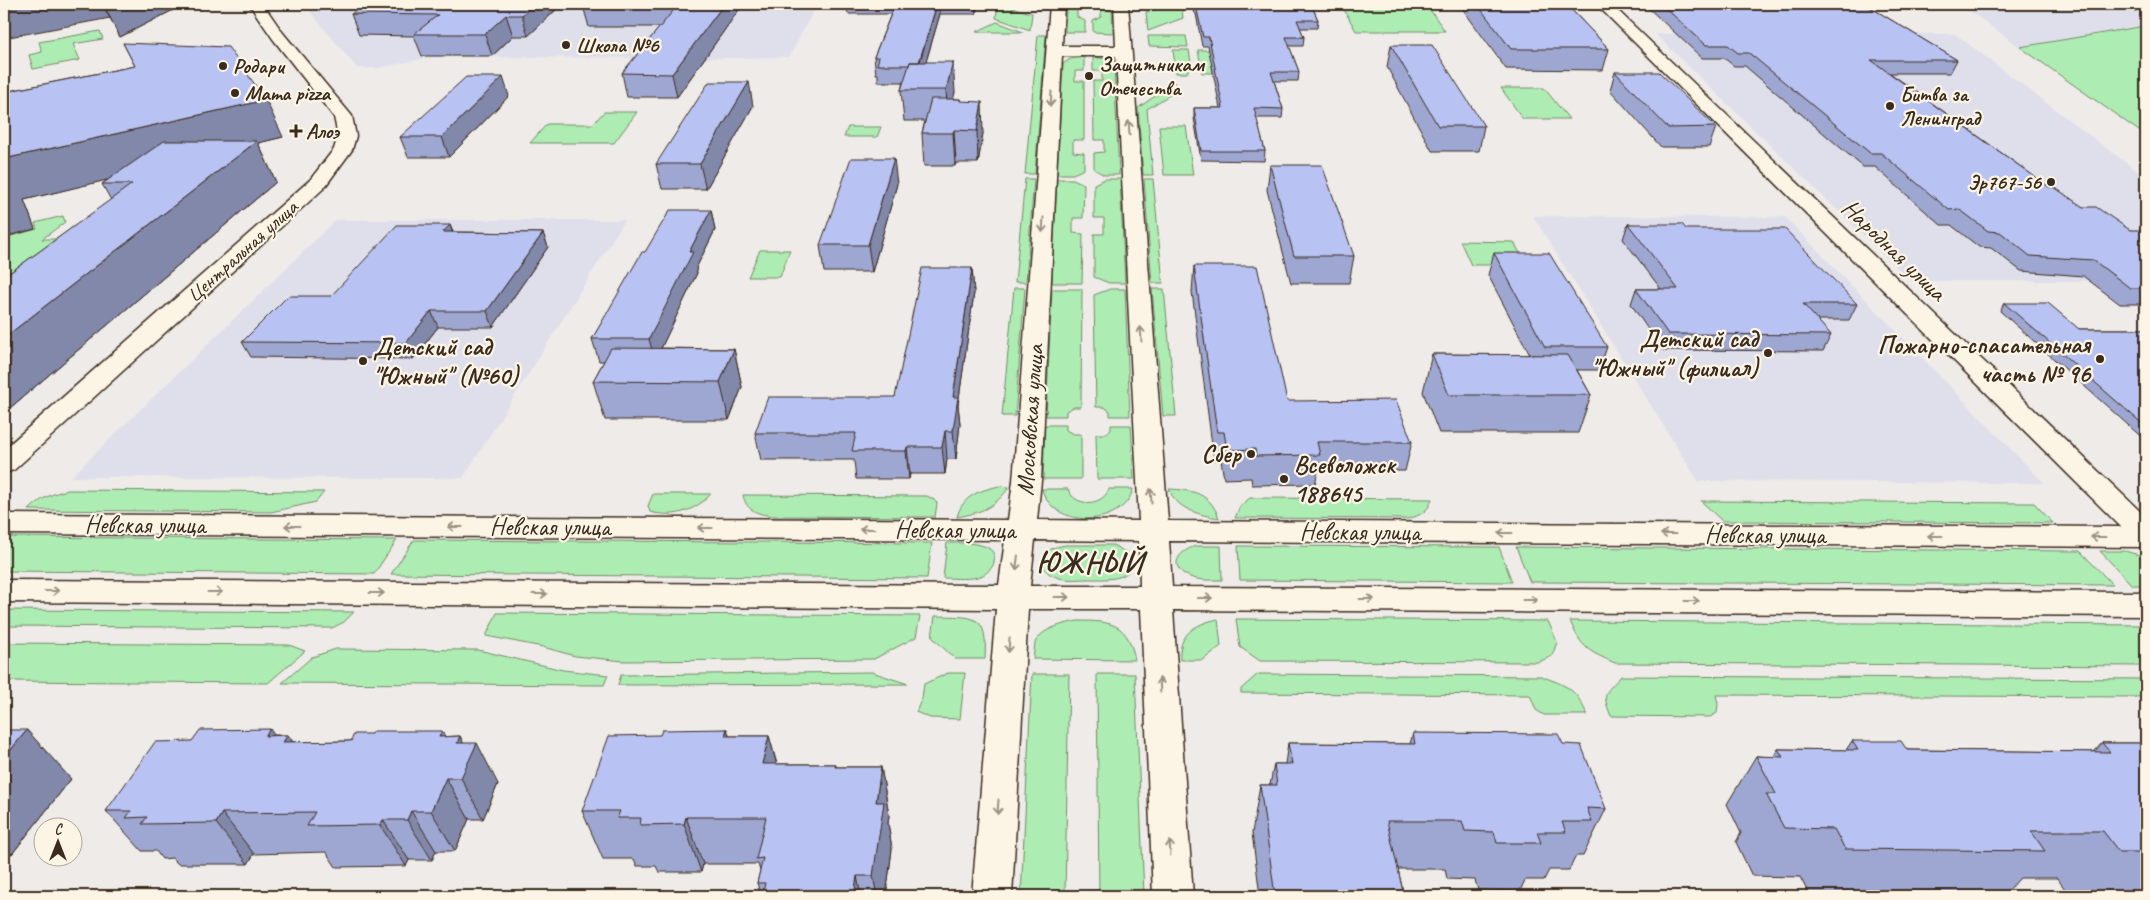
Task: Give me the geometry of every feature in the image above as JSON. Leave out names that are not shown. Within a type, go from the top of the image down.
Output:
[{"type":"street","name":"Центральная улица","points":[[4,464],[317,184],[343,150],[347,136],[343,116],[278,36],[256,4]]},
{"type":"street","name":"Московская улица","points":[[992,896],[1013,597],[1026,481],[1057,4]]},
{"type":"street","points":[[1121,4],[1154,531],[1173,896]]},
{"type":"street","name":"Народная улица","points":[[1603,4],[2146,536]]},
{"type":"street","points":[[1054,51],[1124,51]]},
{"type":"street","name":"Невская улица","points":[[4,524],[2146,536]]},
{"type":"street","points":[[4,591],[2146,604]]},
{"type":"shaded area","name":"Школа №6","points":[[304,4],[817,4],[789,57],[433,57],[378,68],[357,68]]},
{"type":"shaded area","points":[[1960,4],[2146,4],[2146,26],[2020,47]]},
{"type":"shaded area","name":"Битва за Ленинград","points":[[1655,34],[1955,34],[2146,178],[2146,281],[1911,281]]},
{"type":"shaded area","name":"Детский сад \"Южный\" (филиал)","points":[[1533,216],[1785,217],[2044,483],[1698,481]]},
{"type":"shaded area","name":"Детский сад \"Южный\" (№60)","points":[[336,220],[625,220],[463,478],[71,477]]},
{"type":"green space","points":[[1341,4],[1426,4],[1445,31],[1356,31]]},
{"type":"green space","points":[[998,5],[1032,13],[1030,30],[996,18]]},
{"type":"green space","points":[[1165,5],[1181,5],[1183,18],[1148,31],[1146,12]]},
{"type":"green space","points":[[1066,10],[1077,10],[1077,17],[1085,21],[1085,32],[1065,32]]},
{"type":"green space","points":[[1101,10],[1112,10],[1113,33],[1093,32],[1093,21],[1101,17]]},
{"type":"green space","points":[[997,22],[1023,32],[976,32]]},
{"type":"green space","points":[[2145,26],[2146,136],[2020,47]]},
{"type":"green space","points":[[100,31],[103,39],[73,44],[80,60],[33,69],[29,55],[42,52],[39,42]]},
{"type":"green space","points":[[1038,35],[1046,35],[1035,174],[1025,174]]},
{"type":"green space","points":[[1148,36],[1186,36],[1188,47],[1149,46]]},
{"type":"green space","points":[[1173,50],[1189,50],[1191,63],[1187,73],[1176,73]]},
{"type":"green space","points":[[1198,50],[1224,50],[1230,73],[1202,73]]},
{"type":"green space","points":[[1084,57],[1084,71],[1075,71],[1075,81],[1084,81],[1084,140],[1073,140],[1073,152],[1084,153],[1084,169],[1073,174],[1057,174],[1063,64],[1070,59]]},
{"type":"green space","points":[[1093,57],[1108,59],[1114,65],[1119,175],[1104,175],[1094,169],[1094,153],[1104,152],[1104,140],[1094,140],[1093,81],[1102,81],[1102,71],[1093,71]]},
{"type":"green space","points":[[1175,82],[1176,91],[1147,109],[1153,175],[1143,175],[1138,108]]},
{"type":"green space","points":[[1501,88],[1544,88],[1569,119],[1523,119]]},
{"type":"green space","points":[[604,112],[637,112],[614,143],[530,143],[547,124],[593,124]]},
{"type":"green space","points":[[1159,126],[1186,126],[1193,175],[1164,175]]},
{"type":"green space","points":[[848,127],[881,127],[877,137],[844,137]]},
{"type":"green space","points":[[1025,179],[1034,179],[1026,282],[1015,282]]},
{"type":"green space","points":[[1057,179],[1073,179],[1084,184],[1083,218],[1073,218],[1073,233],[1083,234],[1082,283],[1052,283]]},
{"type":"green space","points":[[1105,179],[1120,179],[1125,283],[1109,283],[1094,277],[1094,234],[1104,234],[1104,218],[1094,218],[1094,184]]},
{"type":"green space","points":[[1144,179],[1153,179],[1163,283],[1152,283]]},
{"type":"green space","points":[[63,216],[65,222],[42,239],[60,239],[4,300],[4,238],[37,229],[35,223]]},
{"type":"green space","points":[[1460,241],[1514,242],[1526,265],[1471,265]]},
{"type":"green space","points":[[760,250],[790,250],[780,277],[748,277]]},
{"type":"green space","points":[[1014,288],[1025,288],[1015,416],[1002,416]]},
{"type":"green space","points":[[1052,289],[1082,289],[1081,407],[1074,407],[1066,411],[1066,416],[1046,416]]},
{"type":"green space","points":[[1110,289],[1125,289],[1130,416],[1110,416],[1110,411],[1104,407],[1096,407],[1094,295]]},
{"type":"green space","points":[[1152,289],[1164,289],[1176,416],[1163,416]]},
{"type":"green space","points":[[1045,425],[1066,425],[1066,430],[1073,434],[1081,434],[1081,479],[1043,479]]},
{"type":"green space","points":[[1111,425],[1131,425],[1134,479],[1097,479],[1096,434],[1105,434],[1111,430]]},
{"type":"green space","points":[[999,486],[1009,487],[999,500],[980,511],[957,517],[963,504],[973,495]]},
{"type":"green space","points":[[1042,489],[1068,489],[1071,495],[1082,502],[1095,502],[1105,495],[1109,489],[1133,489],[1127,502],[1116,511],[1102,517],[1088,519],[1073,517],[1059,511],[1048,502]]},
{"type":"green space","points":[[1169,489],[1186,490],[1200,494],[1211,503],[1219,518],[1189,510],[1177,502]]},
{"type":"green space","points":[[68,490],[324,492],[316,502],[271,512],[29,510],[47,497]]},
{"type":"green space","points":[[653,494],[711,494],[698,505],[683,512],[659,514],[650,512],[648,506]]},
{"type":"green space","points":[[743,495],[927,496],[937,503],[935,517],[773,516],[754,511],[747,505]]},
{"type":"green space","points":[[1250,498],[1432,499],[1423,512],[1408,519],[1235,518],[1240,506]]},
{"type":"green space","points":[[1701,501],[2034,503],[2053,523],[1722,521]]},
{"type":"green space","points":[[4,537],[397,540],[374,574],[4,571]]},
{"type":"green space","points":[[414,540],[932,543],[927,578],[391,574]]},
{"type":"green space","points":[[947,543],[969,543],[985,546],[994,555],[994,562],[989,570],[981,576],[943,578]]},
{"type":"green space","points":[[1066,545],[1113,545],[1129,554],[1131,563],[1129,570],[1119,577],[1104,579],[1058,578],[1047,572],[1042,562],[1051,549]]},
{"type":"green space","points":[[1196,546],[1221,546],[1222,580],[1190,577],[1179,569],[1177,564],[1180,555]]},
{"type":"green space","points":[[1238,546],[1499,547],[1512,582],[1240,580]]},
{"type":"green space","points":[[1516,547],[2080,551],[2113,585],[1530,582]]},
{"type":"green space","points":[[2100,551],[2125,551],[2146,557],[2146,585],[2132,585]]},
{"type":"green space","points":[[4,610],[354,612],[344,622],[332,628],[4,626]]},
{"type":"green space","points":[[497,613],[920,616],[916,637],[874,659],[624,661],[575,656],[543,647],[486,636]]},
{"type":"green space","points":[[935,616],[969,618],[981,625],[984,633],[985,659],[955,659],[932,637]]},
{"type":"green space","points":[[1218,619],[1221,646],[1203,660],[1180,660],[1180,651],[1185,637],[1195,627]]},
{"type":"green space","points":[[1236,619],[1548,621],[1557,642],[1552,656],[1538,662],[1260,661],[1240,647]]},
{"type":"green space","points":[[1077,621],[1100,622],[1123,631],[1128,638],[1135,660],[1033,659],[1035,643],[1042,634],[1047,630]]},
{"type":"green space","points":[[1570,621],[2146,625],[2146,666],[1615,663],[1587,648],[1578,638]]},
{"type":"green space","points":[[4,643],[289,645],[305,651],[268,683],[4,681]]},
{"type":"green space","points":[[336,649],[478,650],[563,670],[608,675],[604,685],[282,683],[312,657]]},
{"type":"green space","points":[[872,672],[908,684],[618,685],[621,675]]},
{"type":"green space","points":[[948,673],[965,673],[960,719],[930,718],[916,712],[922,698],[924,684]]},
{"type":"green space","points":[[1032,674],[1069,674],[1065,896],[1021,896]]},
{"type":"green space","points":[[1097,674],[1135,674],[1144,896],[1099,896]]},
{"type":"green space","points":[[1258,674],[1541,676],[1570,689],[1579,699],[1587,715],[1544,715],[1536,710],[1530,695],[1241,693],[1241,689]]},
{"type":"green space","points":[[1621,676],[2146,679],[2146,697],[1716,695],[1717,713],[1710,717],[1611,716],[1606,702],[1606,694]]},
{"type":"building","points":[[366,4],[535,4],[522,15],[506,15],[485,34],[414,34],[438,15],[351,14]]},
{"type":"building","points":[[585,4],[724,4],[672,74],[622,73],[677,6],[583,6]]},
{"type":"building","points":[[895,4],[937,4],[919,62],[910,62],[909,65],[877,65],[879,57],[874,57]]},
{"type":"building","points":[[1194,4],[1311,4],[1318,20],[1297,20],[1304,37],[1286,37],[1299,72],[1271,72],[1283,109],[1254,108],[1265,151],[1201,151],[1194,108],[1223,108],[1209,37],[1203,37]]},
{"type":"building","points":[[1477,4],[1566,4],[1609,49],[1511,49]]},
{"type":"building","points":[[1661,4],[1865,4],[1957,60],[1871,60],[2049,187],[2054,187],[2083,207],[2096,207],[2130,230],[2142,230],[2146,233],[2146,288],[2130,288],[2093,260],[2030,256],[2000,232],[1988,231],[1959,209],[1949,210],[1881,153],[1870,153],[1749,53],[1738,53],[1728,45],[1706,45]]},
{"type":"building","points":[[123,43],[228,47],[266,100],[4,159],[4,92],[135,66]]},
{"type":"building","points":[[1391,45],[1432,45],[1484,126],[1438,126]]},
{"type":"building","points":[[910,62],[953,62],[946,90],[901,90]]},
{"type":"building","points":[[1615,72],[1659,72],[1716,127],[1668,128]]},
{"type":"building","points":[[466,77],[503,77],[442,137],[400,137]]},
{"type":"building","points":[[709,82],[749,82],[700,164],[656,164]]},
{"type":"building","points":[[931,99],[960,99],[960,101],[982,102],[977,131],[954,130],[953,133],[922,133]]},
{"type":"building","points":[[164,141],[257,141],[4,338],[4,277],[132,184],[102,184]]},
{"type":"building","points":[[851,158],[894,158],[868,245],[820,245]]},
{"type":"building","points":[[1270,165],[1322,165],[1354,256],[1294,256]]},
{"type":"building","points":[[4,173],[9,188],[4,190]]},
{"type":"building","points":[[670,210],[711,210],[689,252],[693,252],[649,339],[592,339],[642,252],[645,252]]},
{"type":"building","points":[[1628,224],[1682,224],[1686,229],[1785,229],[1857,304],[1803,304],[1831,335],[1668,334],[1636,289],[1678,289]]},
{"type":"building","points":[[397,225],[450,225],[443,232],[543,233],[487,311],[431,311],[406,343],[242,342],[288,296],[331,296]]},
{"type":"building","points":[[1494,253],[1549,253],[1607,347],[1545,347]]},
{"type":"building","points":[[1194,266],[1257,266],[1287,401],[1396,400],[1412,442],[1317,442],[1320,455],[1256,456],[1255,449],[1227,450],[1224,432],[1217,432]]},
{"type":"building","points":[[922,268],[972,268],[953,397],[958,397],[953,431],[945,431],[942,447],[907,447],[906,451],[852,451],[856,433],[755,433],[768,397],[895,397]]},
{"type":"building","name":"Пожарно-спасательная часть № 96","points":[[2004,303],[2048,303],[2079,329],[2146,329],[2146,427]]},
{"type":"building","points":[[611,348],[734,349],[720,382],[593,381]]},
{"type":"building","points":[[1432,354],[1568,355],[1591,395],[1449,395]]},
{"type":"building","points":[[270,729],[265,736],[288,735],[283,742],[351,741],[354,734],[371,734],[373,731],[442,731],[439,737],[460,736],[457,743],[477,743],[461,778],[446,778],[431,811],[411,811],[407,820],[383,820],[380,825],[307,826],[315,812],[222,813],[216,823],[142,824],[147,817],[126,818],[131,811],[106,811],[155,742],[192,741],[200,730]]},
{"type":"building","points":[[727,729],[725,736],[769,736],[762,764],[836,764],[835,767],[881,767],[876,802],[884,802],[873,876],[857,876],[854,896],[762,896],[765,883],[757,883],[763,858],[756,859],[766,817],[686,817],[684,824],[640,825],[641,818],[617,818],[620,811],[582,811],[609,736],[660,735],[662,730]]},
{"type":"building","points":[[4,730],[27,730],[4,758]]},
{"type":"building","points":[[1413,733],[1558,734],[1563,744],[1581,745],[1606,809],[1587,808],[1592,822],[1562,822],[1566,832],[1537,832],[1541,843],[1497,843],[1494,832],[1465,831],[1462,821],[1387,821],[1404,896],[1275,896],[1260,785],[1277,785],[1274,764],[1292,764],[1288,743],[1415,744]]},
{"type":"building","points":[[1852,741],[1901,741],[1907,750],[2110,752],[2102,743],[2146,743],[2146,852],[2119,852],[2103,831],[2031,831],[2045,851],[1845,849],[1834,829],[1784,828],[1766,794],[1776,794],[1756,756],[1783,757],[1778,749],[1858,750]]},
{"type":"place","name":"Школа №6","points":[[566,45]]},
{"type":"place","name":"Родари","points":[[223,66]]},
{"type":"place","name":"Защитникам Отечества","points":[[1089,76]]},
{"type":"place","name":"Mama pizza","points":[[235,93]]},
{"type":"place","name":"Битва за Ленинград","points":[[1890,106]]},
{"type":"place","name":"Алоэ","points":[[296,131]]},
{"type":"place","name":"Эр767-56","points":[[2051,182]]},
{"type":"place","name":"Детский сад \"Южный\" (филиал)","points":[[1768,353]]},
{"type":"place","name":"Пожарно-спасательная часть № 96","points":[[2100,359]]},
{"type":"place","name":"Детский сад \"Южный\" (№60)","points":[[363,361]]},
{"type":"place","name":"Сбер","points":[[1251,454]]},
{"type":"place","name":"Всеволожск 188645","points":[[1284,479]]},
{"type":"district","name":"ЮЖНЫЙ","points":[[1090,562]]}]
